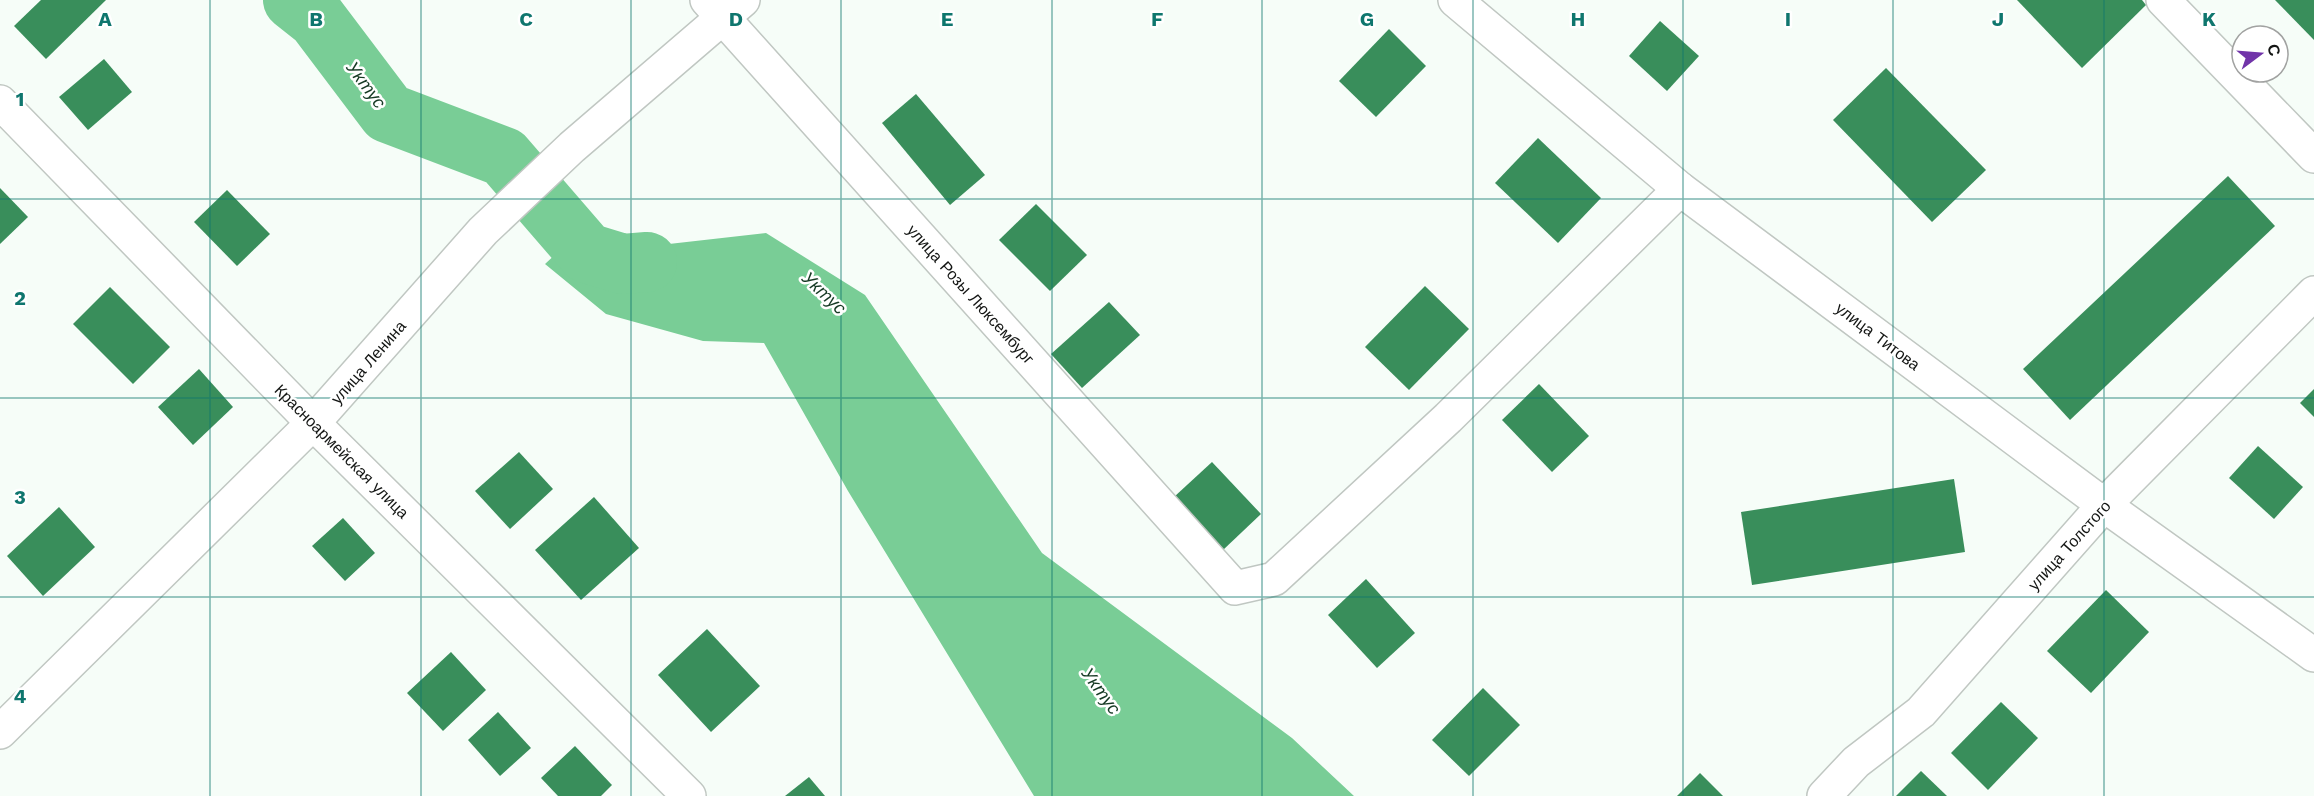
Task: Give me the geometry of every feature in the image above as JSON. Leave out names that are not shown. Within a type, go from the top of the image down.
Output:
[{"type":"street","name":"улица Титова","points":[[1455,0],[1680,189],[2104,505],[2314,655]]},
{"type":"street","points":[[2163,0],[2314,156]]},
{"type":"street","name":"улица Розы Люксембург","points":[[724,6],[1235,588],[1274,579],[1448,417],[1680,189]]},
{"type":"street","name":"улица Ленина","points":[[0,732],[313,423],[483,231],[724,6]]},
{"type":"street","name":"Красноармейская улица","points":[[0,102],[313,423],[689,796]]},
{"type":"street","name":"улица Толстого","points":[[1824,796],[1856,762],[1921,712],[2104,505],[2314,293]]},
{"type":"water","points":[[588,224],[660,245],[766,233],[865,295],[1042,553],[1292,738],[1354,796],[1034,796],[848,491],[764,343],[703,341],[606,314],[545,264]]},
{"type":"building","points":[[41,0],[106,0],[46,59],[14,26]]},
{"type":"building","points":[[2017,0],[2142,0],[2146,5],[2082,68]]},
{"type":"building","points":[[2275,0],[2314,0],[2314,40]]},
{"type":"building","points":[[1660,21],[1699,56],[1667,91],[1629,56]]},
{"type":"building","points":[[1389,29],[1426,66],[1376,117],[1339,81]]},
{"type":"building","points":[[104,59],[132,92],[88,130],[59,97]]},
{"type":"building","points":[[1886,68],[1986,170],[1932,222],[1833,120]]},
{"type":"building","points":[[916,94],[985,175],[950,205],[882,123]]},
{"type":"building","points":[[1538,138],[1601,198],[1558,243],[1495,183]]},
{"type":"building","points":[[2228,176],[2275,226],[2070,420],[2023,369]]},
{"type":"building","points":[[0,188],[28,217],[0,244]]},
{"type":"building","points":[[227,190],[270,234],[237,266],[194,222]]},
{"type":"building","points":[[1036,204],[1087,255],[1050,291],[999,240]]},
{"type":"building","points":[[1425,286],[1469,329],[1409,390],[1365,347]]},
{"type":"building","points":[[110,287],[170,347],[133,384],[73,324]]},
{"type":"building","points":[[1109,302],[1140,335],[1082,388],[1051,354]]},
{"type":"building","points":[[199,369],[233,407],[193,445],[158,407]]},
{"type":"building","points":[[1539,384],[1589,436],[1552,472],[1502,420]]},
{"type":"building","points":[[2314,389],[2314,417],[2300,403]]},
{"type":"building","points":[[2258,446],[2303,487],[2274,519],[2229,478]]},
{"type":"building","points":[[519,452],[553,489],[510,529],[475,491]]},
{"type":"building","points":[[1212,462],[1261,514],[1223,550],[1174,497]]},
{"type":"building","points":[[1954,479],[1965,552],[1752,585],[1741,512]]},
{"type":"building","points":[[594,497],[639,548],[581,600],[535,550]]},
{"type":"building","points":[[59,507],[95,547],[43,596],[7,556]]},
{"type":"building","points":[[343,518],[375,553],[345,581],[312,546]]},
{"type":"building","points":[[1366,579],[1415,633],[1377,668],[1328,615]]},
{"type":"building","points":[[2106,590],[2149,632],[2091,693],[2047,651]]},
{"type":"building","points":[[707,629],[760,686],[711,732],[658,675]]},
{"type":"building","points":[[451,652],[486,690],[443,731],[407,693]]},
{"type":"building","points":[[1483,688],[1520,725],[1469,776],[1432,740]]},
{"type":"building","points":[[2001,702],[2038,738],[1988,790],[1951,753]]},
{"type":"building","points":[[498,712],[531,748],[500,776],[468,740]]},
{"type":"building","points":[[575,746],[612,785],[601,796],[558,796],[541,778]]},
{"type":"building","points":[[1921,771],[1947,796],[1896,796]]},
{"type":"building","points":[[1700,773],[1723,796],[1677,796]]},
{"type":"building","points":[[809,777],[825,796],[785,796]]},
{"type":"waterway","name":"Уктус","points":[[293,0],[317,19],[388,113],[504,157],[587,253],[623,264],[647,262]]}]
